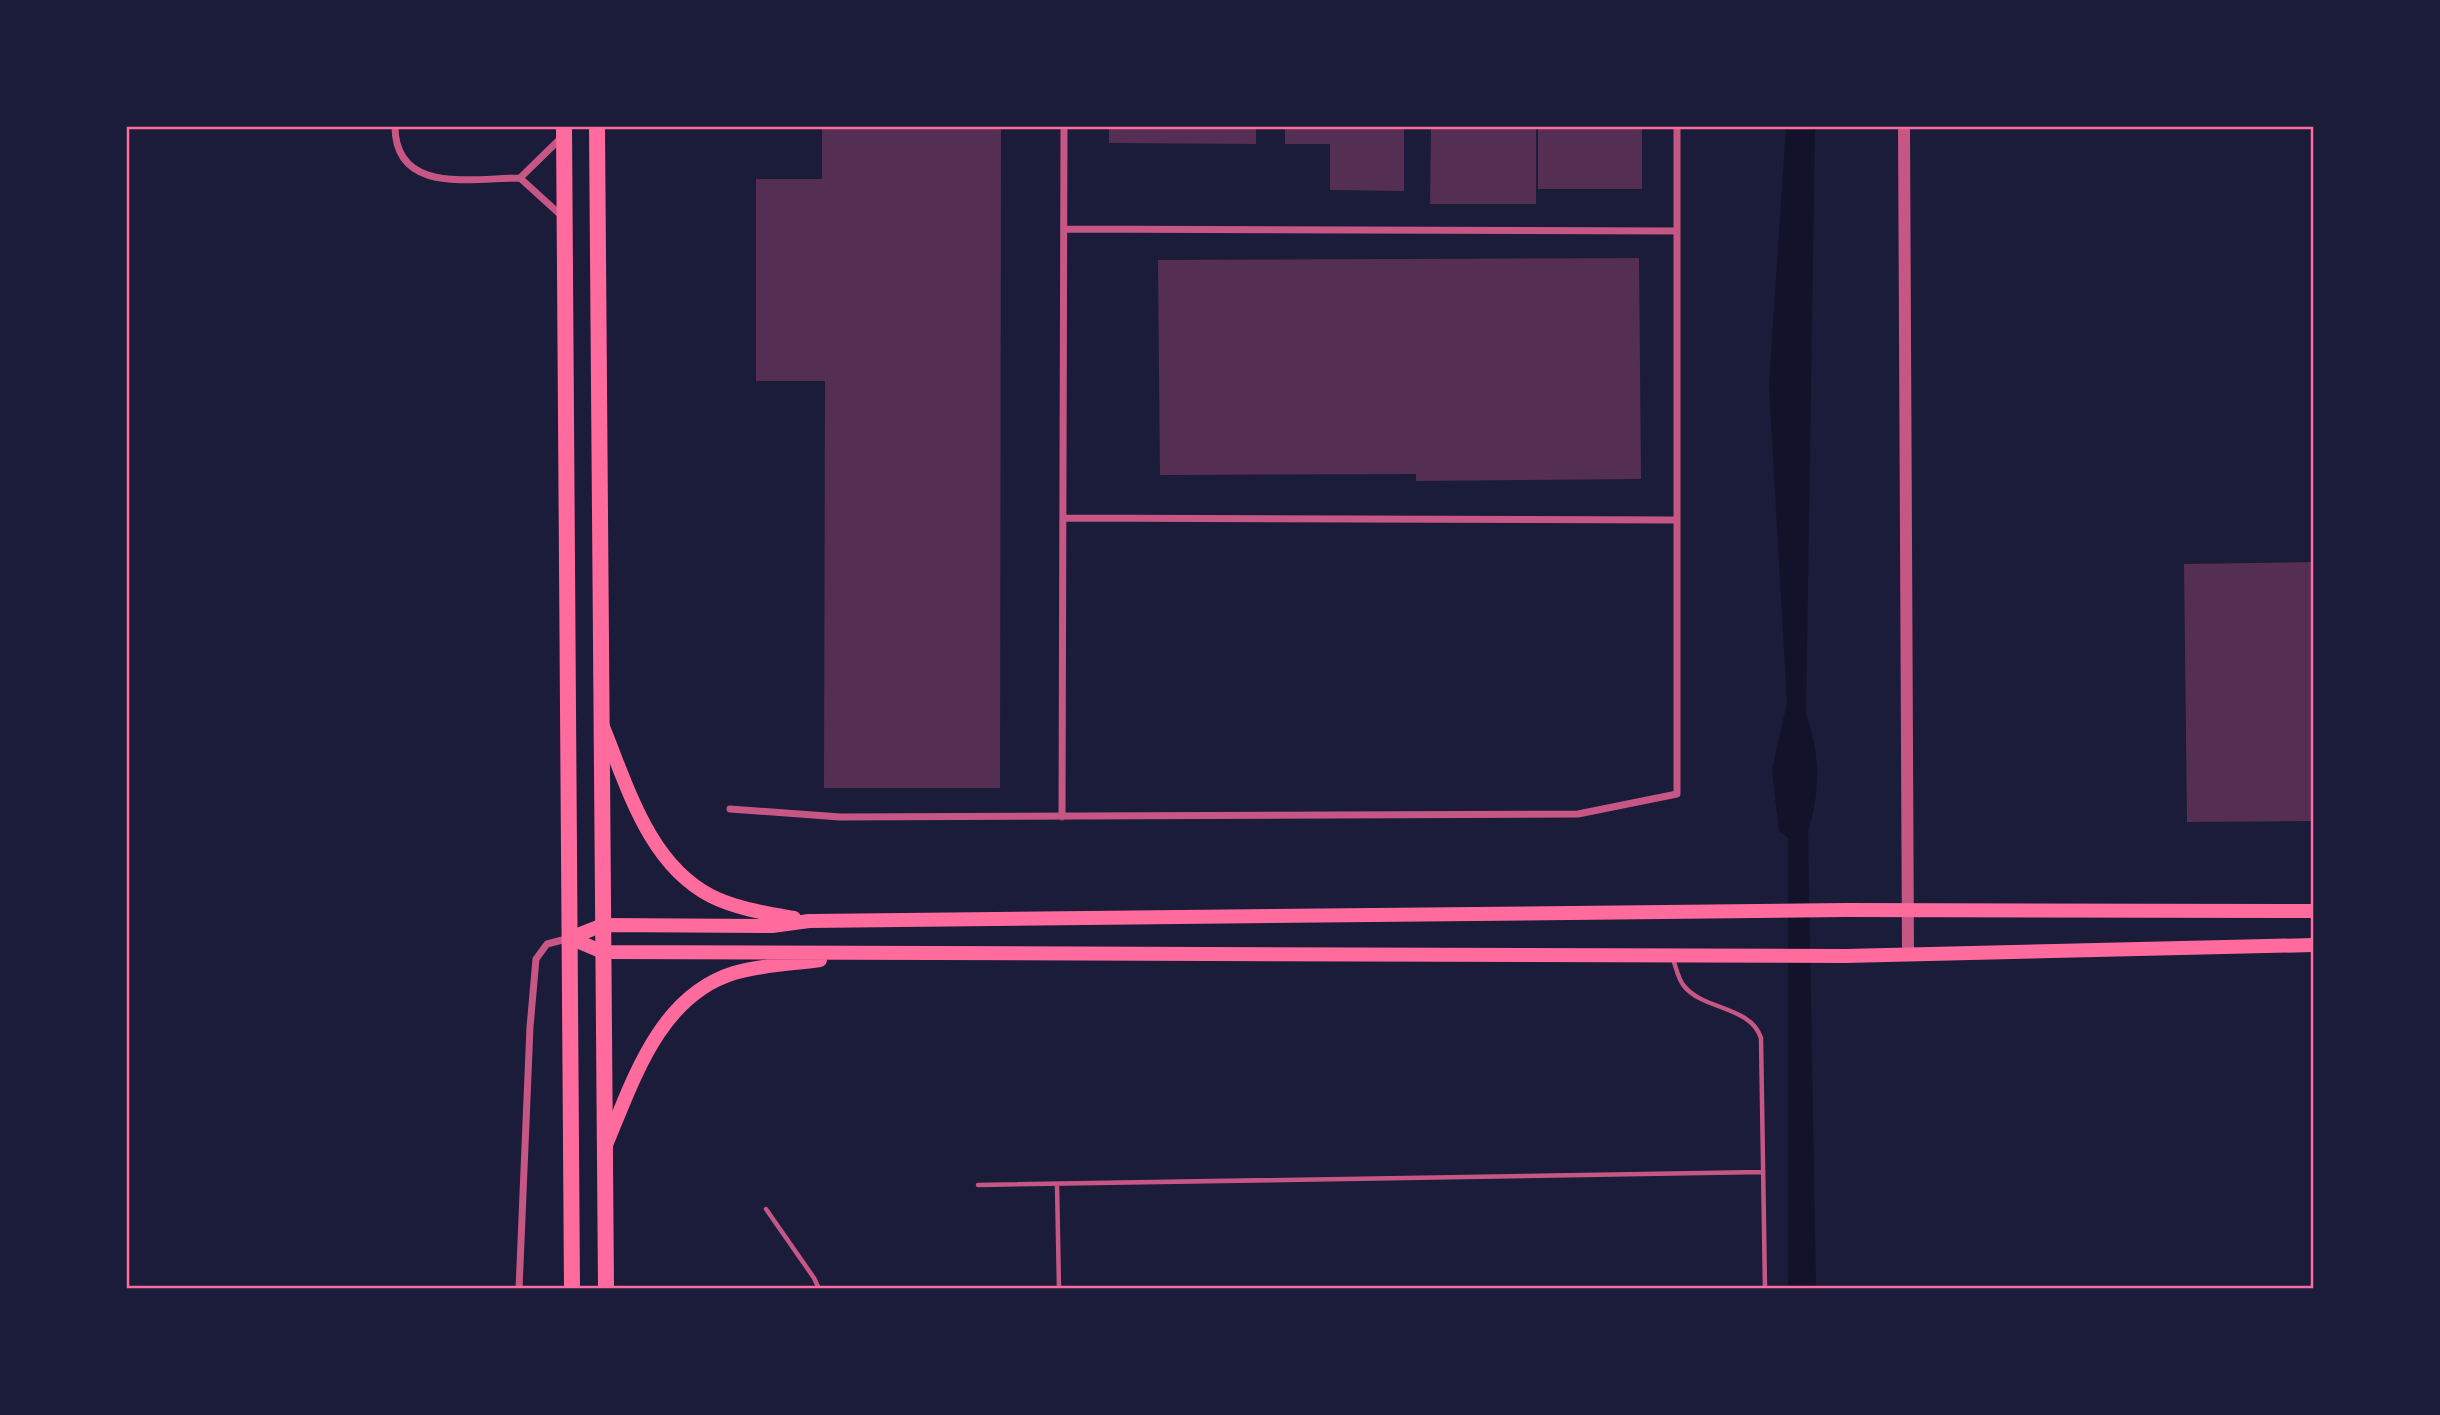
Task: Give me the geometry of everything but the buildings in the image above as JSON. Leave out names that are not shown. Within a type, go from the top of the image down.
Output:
[{"type":"main road","points":[[597,126],[606,1289]]},
{"type":"main road","points":[[565,131],[572,1289]]},
{"type":"main road","points":[[602,724],[642,822],[662,852],[690,882],[711,896],[739,907],[809,921]]},
{"type":"main road","points":[[570,938],[603,925],[772,926],[809,921],[1846,910],[2314,911]]},
{"type":"main road","points":[[570,938],[604,952],[865,953],[1845,956],[2314,944]]},
{"type":"main road","points":[[605,1146],[645,1053],[680,1008],[703,988],[722,978],[752,969],[865,953]]},
{"type":"street","points":[[395,126],[398,149],[402,157],[419,173],[432,179],[520,178],[565,219]]},
{"type":"street","points":[[1062,817],[1064,126]]},
{"type":"street","points":[[730,809],[840,817],[1578,814],[1677,794],[1677,126]]},
{"type":"street","points":[[1904,126],[1908,954]]},
{"type":"street","points":[[520,178],[565,131]]},
{"type":"street","points":[[1064,229],[1677,230]]},
{"type":"street","points":[[1063,518],[1677,520]]},
{"type":"street","points":[[519,1289],[530,1027],[536,959],[547,944],[570,938]]},
{"type":"lane","points":[[1672,955],[1683,985],[1694,994],[1748,1021],[1758,1029],[1761,1038],[1765,1289]]},
{"type":"lane","points":[[978,1185],[1762,1172]]},
{"type":"lane","points":[[1057,1184],[1059,1289]]},
{"type":"lane","points":[[766,1209],[814,1278],[818,1289]]},
{"type":"shaded area","points":[[1786,126],[1815,126],[1806,714],[1814,743],[1817,772],[1815,801],[1808,831],[1816,1289],[1788,1289],[1788,838],[1779,831],[1772,770],[1787,703],[1769,386]]}]
